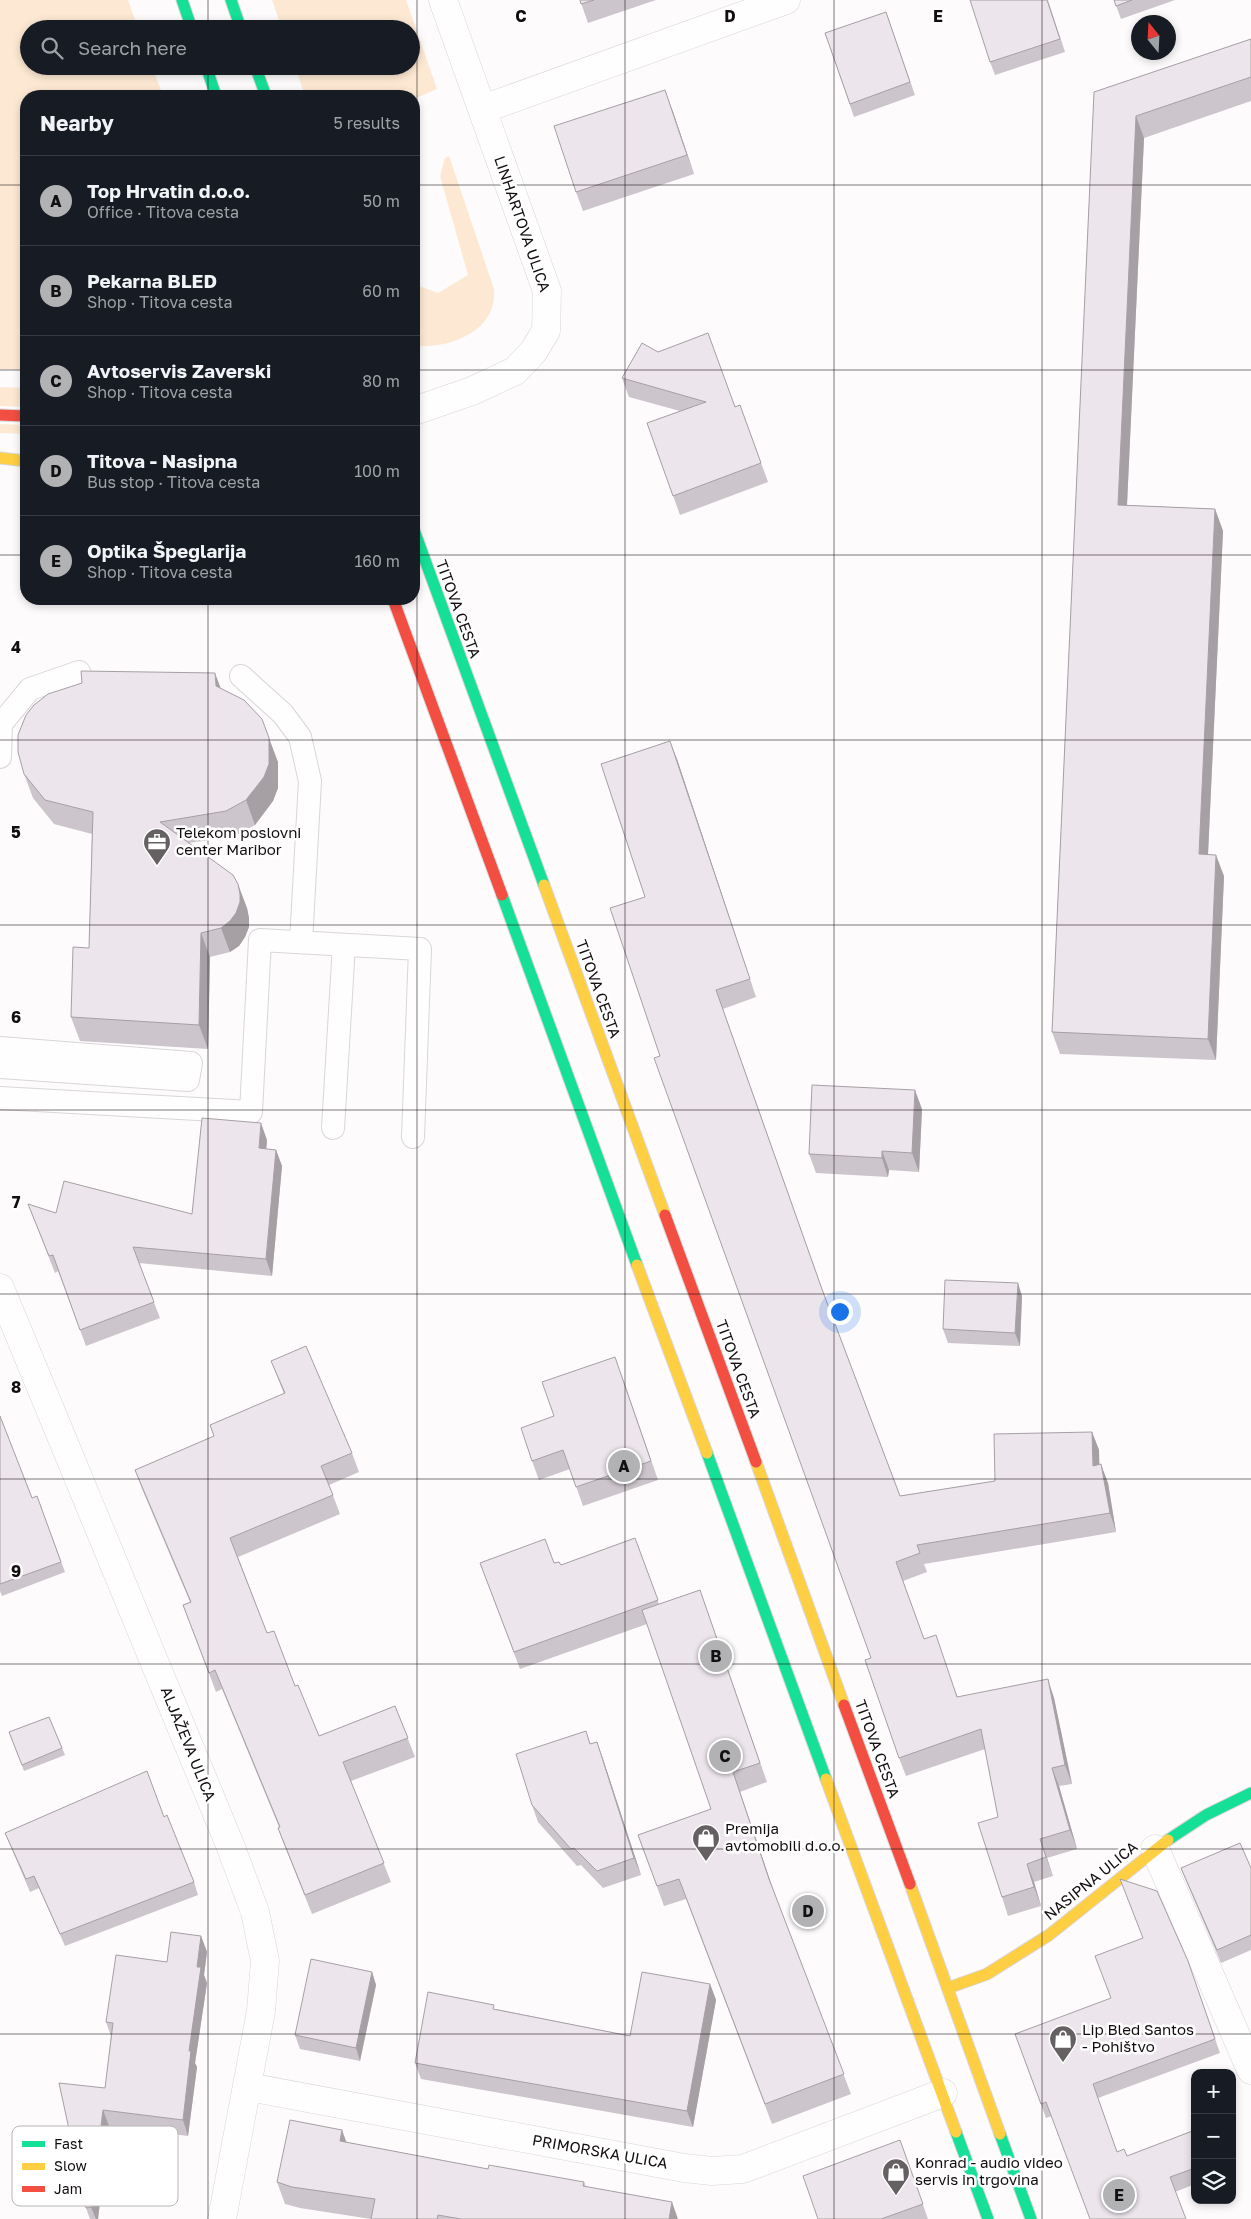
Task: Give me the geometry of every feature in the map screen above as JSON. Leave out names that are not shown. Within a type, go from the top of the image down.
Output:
[{"type":"main road","points":[[182,0],[189,20]]},
{"type":"main road","points":[[231,0],[238,20]]},
{"type":"main road","points":[[209,75],[214,90]]},
{"type":"main road","points":[[258,75],[264,90]]},
{"type":"main road","points":[[0,415],[20,416]]},
{"type":"main road","points":[[0,458],[20,460]]},
{"type":"main road","name":"TITOVA CESTA","points":[[420,546],[948,1988],[1030,2219]]},
{"type":"main road","points":[[395,605],[988,2219]]},
{"type":"main road","name":"NASIPNA ULICA","points":[[948,1988],[987,1974],[1048,1935],[1155,1849],[1206,1815],[1251,1793]]},
{"type":"street","name":"LINHARTOVA ULICA","points":[[420,409],[472,391],[515,371],[533,352],[546,331],[547,291],[443,0]]},
{"type":"street","points":[[483,110],[786,0]]},
{"type":"street","points":[[420,394],[445,400]]},
{"type":"street","name":"ALJAŽEVA ULICA","points":[[0,1288],[230,1845],[255,1912],[265,1961],[261,2011],[222,2219]]},
{"type":"street","points":[[1155,1849],[1251,2070]]},
{"type":"street","name":"PRIMORSKA ULICA","points":[[248,2087],[600,2153],[712,2171],[743,2169],[943,2093]]},
{"type":"lane","points":[[0,757],[1,724],[30,690],[79,672]]},
{"type":"lane","points":[[241,676],[282,714],[300,737],[310,781],[301,942]]},
{"type":"lane","points":[[0,1098],[251,1112],[260,940],[420,949],[413,1137]]},
{"type":"lane","points":[[333,1128],[344,945]]},
{"type":"lane","points":[[0,1048],[192,1063],[188,1080],[0,1067]]},
{"type":"shaded area","points":[[0,0],[128,0],[135,20],[20,20],[20,75],[155,75],[161,90],[20,90],[20,370],[0,369]]},
{"type":"shaded area","points":[[272,0],[406,0],[413,20],[279,20]]},
{"type":"shaded area","points":[[420,40],[437,89],[420,96],[420,90],[303,90],[298,75],[420,75]]},
{"type":"shaded area","points":[[449,156],[494,289],[493,304],[488,316],[480,327],[469,335],[456,341],[420,346],[420,286],[438,293],[468,275],[440,176],[445,158]]},
{"type":"shaded area","points":[[0,387],[20,388],[20,407],[0,406]]},
{"type":"shaded area","points":[[0,424],[20,425],[20,434],[0,433]]},
{"type":"building","points":[[580,0],[594,0],[581,4]]},
{"type":"building","points":[[970,0],[1047,0],[1060,39],[990,62]]},
{"type":"building","points":[[1114,0],[1132,0],[1116,6]]},
{"type":"building","points":[[886,12],[910,82],[850,104],[825,33]]},
{"type":"building","points":[[1251,39],[1251,77],[1136,116],[1118,505],[1215,509],[1199,854],[1216,855],[1208,1039],[1052,1032],[1094,92]]},
{"type":"building","points":[[665,90],[687,155],[576,192],[554,126]]},
{"type":"building","points":[[708,333],[735,407],[740,405],[761,463],[673,496],[647,423],[706,402],[622,378],[642,343],[658,352]]},
{"type":"building","name":"Telekom poslovni center Maribor","points":[[81,671],[215,673],[216,686],[244,700],[262,719],[269,738],[269,764],[264,777],[246,800],[226,811],[160,822],[233,875],[238,884],[240,894],[240,902],[236,913],[230,921],[221,928],[201,933],[199,1025],[71,1017],[73,947],[89,948],[93,812],[45,800],[24,774],[18,752],[18,735],[26,715],[34,705],[48,694],[82,683]]},
{"type":"building","points":[[670,741],[750,979],[716,990],[823,1292],[900,1496],[995,1481],[994,1434],[1092,1432],[1093,1466],[1101,1464],[1110,1513],[917,1545],[920,1553],[896,1562],[924,1639],[936,1635],[957,1697],[1048,1679],[1065,1765],[1052,1768],[1070,1830],[1040,1839],[1046,1857],[1027,1864],[1034,1887],[1002,1897],[978,1823],[998,1817],[981,1729],[899,1758],[865,1660],[871,1658],[654,1058],[660,1056],[610,908],[645,897],[601,764]]},
{"type":"building","points":[[812,1085],[915,1090],[912,1153],[882,1151],[882,1158],[809,1154]]},
{"type":"building","points":[[202,1118],[261,1123],[259,1148],[276,1150],[266,1259],[133,1247],[154,1302],[80,1330],[53,1255],[49,1256],[28,1204],[56,1213],[64,1181],[192,1214]]},
{"type":"building","points":[[945,1280],[1018,1283],[1015,1333],[943,1329]]},
{"type":"building","points":[[306,1346],[352,1453],[321,1466],[333,1495],[230,1538],[267,1633],[274,1631],[295,1686],[298,1685],[319,1736],[395,1706],[408,1738],[343,1762],[384,1863],[305,1895],[278,1828],[280,1827],[215,1670],[209,1673],[183,1605],[191,1602],[135,1470],[214,1436],[210,1425],[285,1393],[271,1361]]},
{"type":"building","points":[[615,1357],[651,1461],[576,1487],[563,1450],[532,1461],[521,1428],[554,1416],[542,1382]]},
{"type":"building","points":[[0,1416],[32,1498],[37,1496],[61,1562],[0,1584]]},
{"type":"building","points":[[635,1538],[658,1600],[514,1652],[480,1563],[545,1539],[554,1563],[559,1562],[561,1565]]},
{"type":"building","points":[[700,1590],[760,1763],[733,1772],[769,1879],[844,2074],[765,2104],[679,1879],[657,1886],[638,1835],[711,1809],[642,1610]]},
{"type":"building","points":[[49,1717],[62,1748],[22,1765],[9,1732]]},
{"type":"building","points":[[586,1731],[590,1744],[597,1742],[634,1858],[597,1871],[574,1848],[571,1849],[532,1805],[516,1754]]},
{"type":"building","points":[[147,1771],[164,1817],[167,1815],[194,1882],[60,1934],[34,1876],[26,1879],[5,1833]]},
{"type":"building","points":[[1240,1843],[1251,1868],[1251,1935],[1217,1950],[1181,1868]]},
{"type":"building","points":[[1120,1879],[1157,1891],[1188,1961],[1215,2039],[1093,2084],[1117,2152],[1124,2149],[1127,2156],[1191,2132],[1191,2169],[1170,2177],[1186,2219],[1090,2219],[1046,2102],[1041,2104],[1015,2034],[1111,1998],[1095,1956],[1143,1938]]},
{"type":"building","points":[[171,1932],[201,1936],[197,1967],[201,1967],[189,2051],[191,2051],[183,2120],[103,2110],[101,2126],[68,2126],[59,2083],[105,2088],[113,2023],[106,2022],[116,1955],[167,1962]]},
{"type":"building","points":[[311,1959],[372,1972],[356,2048],[295,2035]]},
{"type":"building","points":[[642,1972],[710,1984],[687,2111],[415,2063],[428,1992],[494,2005],[493,2009],[630,2036]]},
{"type":"building","points":[[290,2120],[342,2130],[340,2141],[488,2169],[489,2165],[584,2182],[583,2186],[672,2202],[669,2219],[461,2219],[438,2215],[437,2219],[371,2219],[375,2199],[292,2187],[277,2182]]},
{"type":"building","points":[[900,2140],[923,2204],[881,2219],[818,2219],[803,2176]]},
{"type":"traffic: fast","points":[[182,0],[189,20]]},
{"type":"traffic: fast","points":[[231,0],[238,20]]},
{"type":"traffic: fast","points":[[209,75],[214,90]]},
{"type":"traffic: fast","points":[[258,75],[264,90]]},
{"type":"traffic: fast","points":[[420,546],[544,885]]},
{"type":"traffic: fast","points":[[502,895],[637,1265]]},
{"type":"traffic: fast","points":[[707,1453],[826,1779]]},
{"type":"traffic: fast","points":[[1168,1840],[1206,1815],[1251,1793]]},
{"type":"traffic: fast","points":[[956,2132],[988,2219]]},
{"type":"traffic: fast","points":[[1000,2134],[1031,2219]]},
{"type":"traffic: slow","points":[[0,458],[20,460]]},
{"type":"traffic: slow","points":[[544,885],[665,1215]]},
{"type":"traffic: slow","points":[[637,1265],[707,1453]]},
{"type":"traffic: slow","points":[[756,1462],[844,1705]]},
{"type":"traffic: slow","points":[[826,1779],[956,2132]]},
{"type":"traffic: slow","points":[[948,1988],[987,1974],[1049,1935],[1168,1840]]},
{"type":"traffic: slow","points":[[910,1884],[1000,2134]]},
{"type":"traffic: jam","points":[[0,415],[20,416]]},
{"type":"traffic: jam","points":[[395,605],[502,895]]},
{"type":"traffic: jam","points":[[665,1215],[756,1462]]},
{"type":"traffic: jam","points":[[844,1705],[910,1884]]},
{"type":"place","name":"Telekom poslovni center Maribor","points":[[157,866]]},
{"type":"place","name":"Top Hrvatin d.o.o.","points":[[624,1466]]},
{"type":"place","name":"Pekarna BLED","points":[[716,1656]]},
{"type":"place","name":"Avtoservis Zaverski","points":[[725,1756]]},
{"type":"place","name":"Premija avtomobili d.o.o.","points":[[706,1862]]},
{"type":"place","name":"Titova - Nasipna","points":[[808,1911]]},
{"type":"place","name":"Lip Bled Santos - Pohištvo","points":[[1063,2063]]},
{"type":"place","name":"Optika Špeglarija","points":[[1119,2195]]},
{"type":"place","name":"Konrad - audio video servis in trgovina","points":[[896,2196]]}]
